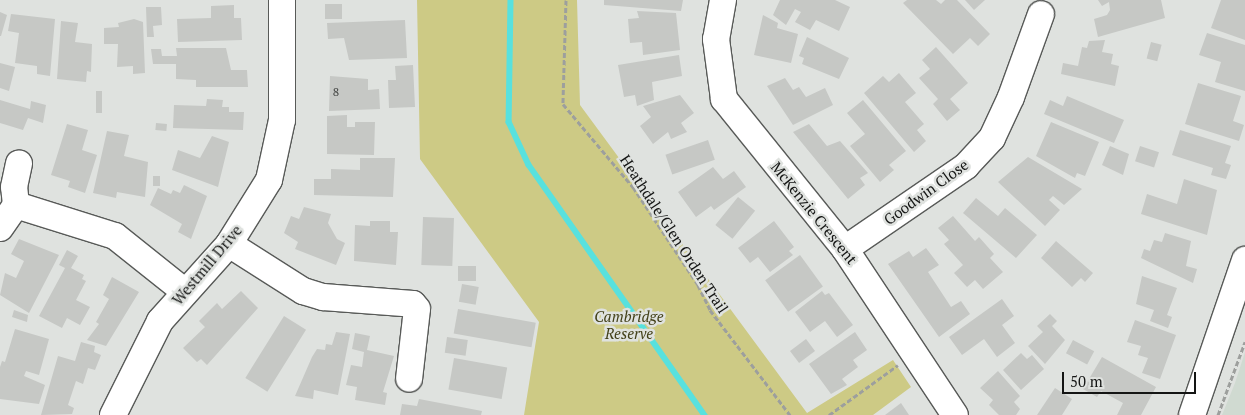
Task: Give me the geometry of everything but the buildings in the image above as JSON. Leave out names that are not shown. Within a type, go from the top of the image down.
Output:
[{"type":"street","name":"Westmill Drive","points":[[113,415],[160,321],[184,291],[229,244],[259,199],[277,152],[284,89],[282,0]]},
{"type":"street","name":"McKenzie Crescent","points":[[723,0],[716,39],[724,99],[845,250],[956,415]]},
{"type":"street","name":"Goodwin Close","points":[[845,250],[966,166],[992,138],[1011,97],[1040,14]]},
{"type":"street","points":[[0,228],[16,205],[14,187],[19,164]]},
{"type":"street","points":[[16,205],[115,236],[184,291]]},
{"type":"street","points":[[229,244],[303,291],[323,297],[408,302],[417,310],[409,379]]},
{"type":"street","points":[[1199,413],[1245,260]]},
{"type":"street","name":"Westmill Drive","points":[[131,415],[145,351]]},
{"type":"path","name":"Heathdale/Glen Orden Trail","points":[[566,0],[564,104],[633,188],[698,285],[710,310],[790,415]]},
{"type":"path","points":[[1199,413],[1245,342]]},
{"type":"path","points":[[829,415],[915,353]]},
{"type":"shaded area","points":[[1245,352],[1245,415],[1222,415],[1235,383]]},
{"type":"green space","name":"Cambridge Reserve","points":[[417,0],[577,0],[580,105],[807,413],[893,360],[911,387],[873,415],[524,415],[539,322],[420,159]]},
{"type":"waterway","points":[[511,0],[509,122],[529,165],[705,415]]}]
